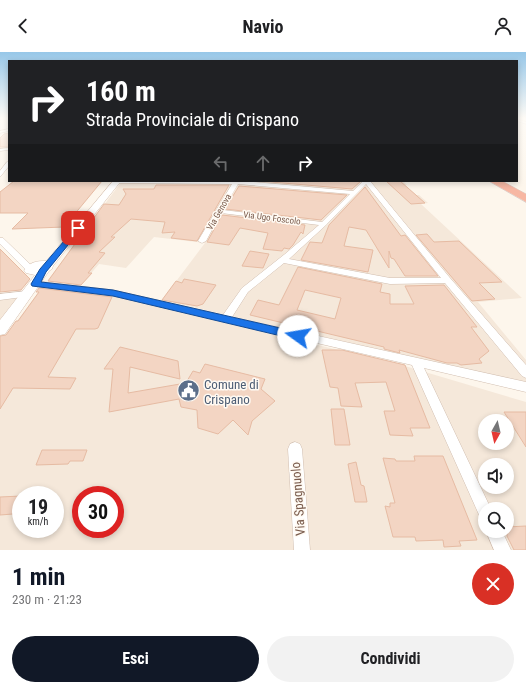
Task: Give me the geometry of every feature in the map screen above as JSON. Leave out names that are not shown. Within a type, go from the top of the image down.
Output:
[{"type":"highway","points":[[496,182],[526,199]]},
{"type":"street","points":[[0,175],[8,164]]},
{"type":"street","points":[[0,330],[35,284],[40,268],[116,182]]},
{"type":"street","points":[[236,182],[355,193]]},
{"type":"street","name":"Via Genova","points":[[202,241],[236,182]]},
{"type":"street","points":[[303,188],[306,182]]},
{"type":"street","points":[[225,319],[245,290],[283,260],[324,224],[366,182]]},
{"type":"street","points":[[368,182],[447,280],[526,373]]},
{"type":"street","name":"Via Ugo Foscolo","points":[[220,211],[324,224]]},
{"type":"street","points":[[0,240],[40,268]]},
{"type":"street","points":[[283,260],[390,281],[447,280]]},
{"type":"street","points":[[35,284],[113,293],[526,387]]},
{"type":"street","points":[[0,296],[27,294]]},
{"type":"street","points":[[416,363],[480,502]]},
{"type":"street","name":"Via Spagnuolo","points":[[295,448],[302,550]]},
{"type":"street","points":[[497,538],[503,550]]},
{"type":"shaded area","points":[[121,182],[404,182],[407,185],[402,185],[412,195],[419,195],[428,203],[421,204],[522,298],[478,302],[526,360],[526,384],[162,300],[205,243],[154,237],[126,268],[99,264],[82,284],[48,280]]},
{"type":"shaded area","points":[[49,289],[113,296],[405,366],[526,402],[526,550],[0,550],[0,344],[40,290]]},
{"type":"shaded area","points":[[17,298],[2,322],[0,325],[0,299]]},
{"type":"building","points":[[0,141],[8,141],[8,147],[0,147]]},
{"type":"building","points":[[13,182],[101,182],[64,227],[12,229],[28,213],[0,213],[0,192]]},
{"type":"building","points":[[272,182],[360,182],[352,189]]},
{"type":"building","points":[[387,182],[401,182],[425,203],[411,204]]},
{"type":"building","points":[[156,185],[229,185],[197,241],[171,238],[175,232],[162,233],[165,222],[131,219],[111,237],[115,237],[99,252],[105,253],[88,273],[92,273],[81,285],[48,281],[104,204],[119,205],[126,194],[123,189],[154,189]]},
{"type":"building","points":[[239,186],[347,195],[321,220],[225,209]]},
{"type":"building","points":[[365,187],[401,236],[405,235],[438,276],[405,276],[394,259],[391,258],[389,251],[389,268],[366,230],[349,227],[344,246],[373,250],[368,272],[301,260],[310,242],[322,243],[329,225]]},
{"type":"building","points":[[222,215],[305,225],[303,234],[301,232],[289,249],[284,248],[282,251],[263,249],[268,233],[240,228],[229,245],[207,242]]},
{"type":"building","points":[[427,234],[434,242],[459,241],[502,282],[479,283],[495,299],[472,301],[416,235]]},
{"type":"building","points":[[0,249],[30,279],[21,290],[0,292]]},
{"type":"building","points":[[250,251],[269,254],[263,268],[242,266]]},
{"type":"building","points":[[298,267],[382,284],[380,292],[390,294],[390,304],[414,304],[405,286],[444,285],[477,327],[471,327],[489,351],[479,359],[482,363],[461,365],[457,363],[447,363],[399,350],[400,353],[384,349],[384,347],[250,315],[258,300],[279,305]],"holes":[[[305,290],[341,298],[335,319],[297,310]]]},
{"type":"building","points":[[184,279],[216,285],[203,304],[197,306],[162,300],[176,281],[182,283]]},
{"type":"building","points":[[39,288],[112,297],[98,328],[76,329],[48,377],[76,378],[70,389],[13,388],[0,409],[0,336],[6,335],[16,321],[18,321],[39,292],[36,292]]},
{"type":"building","points":[[120,347],[178,361],[180,379],[130,367],[128,393],[180,384],[181,392],[187,382],[190,382],[187,381],[193,371],[200,373],[205,364],[265,379],[261,389],[275,401],[252,421],[248,435],[233,420],[218,434],[198,428],[197,410],[181,407],[179,399],[109,412],[113,369],[104,369]]},
{"type":"building","points":[[322,350],[342,350],[405,365],[430,428],[410,428],[413,436],[390,435],[384,411],[395,411],[386,382],[355,383],[362,407],[341,406],[338,388],[330,387]]},
{"type":"building","points":[[331,409],[344,409],[350,445],[335,445]]},
{"type":"building","points":[[504,412],[526,412],[526,447],[514,428],[514,414],[505,414]]},
{"type":"building","points":[[42,450],[87,450],[83,461],[70,461],[68,464],[36,465]]},
{"type":"building","points":[[414,456],[443,456],[477,540],[459,541],[461,546],[444,547],[443,540],[416,541],[415,537],[393,537],[385,506],[390,507],[390,503],[395,503],[383,458],[395,459],[396,461],[415,461]]},
{"type":"building","points":[[356,462],[361,485],[364,486],[367,502],[355,502],[348,464]]},
{"type":"building","points":[[12,496],[12,514],[0,515],[0,497]]},
{"type":"building","points":[[526,526],[526,550],[514,550],[508,538],[514,538],[514,527]]},
{"type":"place","name":"Comune di Crispano","points":[[188,391]]},
{"type":"route","points":[[78,228],[48,265],[48,267],[43,271],[35,284],[113,293],[298,336]]}]
